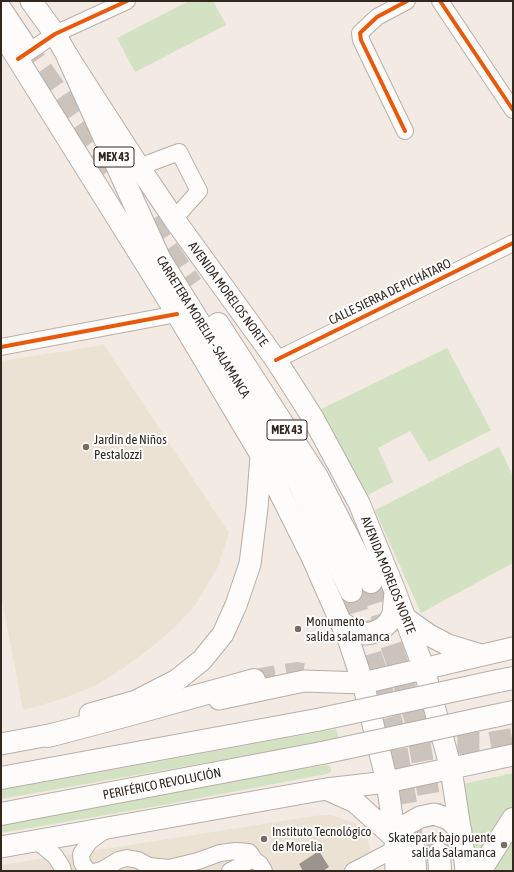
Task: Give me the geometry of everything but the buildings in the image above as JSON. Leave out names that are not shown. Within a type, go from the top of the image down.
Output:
[{"type":"highway","points":[[1,10],[20,51]]},
{"type":"highway","name":"CARRETERA MORELIA - SALAMANCA","points":[[68,57],[159,258],[299,483],[361,587],[317,476],[192,285]]},
{"type":"highway","points":[[48,736],[254,680]]},
{"type":"highway","points":[[1,778],[317,720],[505,680]]},
{"type":"highway","name":"PERIFÉRICO REVOLUCIÓN","points":[[1,814],[322,753],[504,714]]},
{"type":"highway","points":[[480,871],[513,819]]},
{"type":"highway","points":[[401,845],[415,871]]},
{"type":"main road","name":"AVENIDA MORELOS NORTE","points":[[32,1],[55,34],[68,57],[174,220],[276,360],[313,418],[359,503],[395,591],[424,669],[451,769],[466,871]]},
{"type":"main road","points":[[1,32],[20,51],[261,455],[295,522],[354,654],[363,683],[401,845]]},
{"type":"main road","points":[[1,744],[32,732],[136,701],[177,680],[202,660],[223,634],[236,605],[250,564],[257,508],[261,455]]},
{"type":"main road","points":[[341,622],[353,630],[365,634],[372,633],[383,628],[389,622],[393,614],[395,591]]},
{"type":"main road","points":[[405,618],[429,635],[442,642],[482,655]]},
{"type":"main road","points":[[1,744],[48,736],[304,681],[363,683],[513,648]]},
{"type":"main road","points":[[1,847],[326,789],[387,782],[513,755]]},
{"type":"main road","points":[[326,789],[356,802],[401,845]]},
{"type":"main road","points":[[396,871],[406,826],[420,817],[434,814],[449,819],[461,832]]},
{"type":"street","points":[[20,51],[127,1]]},
{"type":"street","points":[[405,131],[361,40],[360,33],[377,16],[407,1]]},
{"type":"street","points":[[442,2],[513,110]]},
{"type":"street","points":[[139,167],[179,152],[199,191],[174,220]]},
{"type":"street","name":"CALLE SIERRA DE PICHÁTARO","points":[[276,360],[513,243]]},
{"type":"street","points":[[1,347],[177,314]]},
{"type":"street","points":[[88,871],[82,863],[81,854],[90,841],[108,828]]},
{"type":"street","points":[[37,841],[55,856],[63,871]]},
{"type":"street","points":[[353,871],[401,845]]},
{"type":"street","points":[[97,871],[102,870],[119,860],[128,858],[138,860],[151,869],[169,868],[220,853],[236,851],[249,852],[264,871]]},
{"type":"street","points":[[230,871],[253,859]]},
{"type":"shaded area","name":"Jardín de Niños Pestalozzi","points":[[104,345],[229,533],[218,567],[196,604],[175,627],[153,646],[125,667],[95,686],[59,700],[23,710],[1,595],[1,361]]},
{"type":"shaded area","name":"Instituto Tecnológico de Morelia","points":[[321,815],[331,815],[355,823],[366,834],[372,854],[369,871],[1,871],[1,865]]},
{"type":"green space","points":[[189,1],[213,1],[226,25],[135,72],[117,38]]},
{"type":"green space","points":[[447,348],[491,430],[429,462],[410,431],[378,448],[393,482],[368,495],[319,410]]},
{"type":"green space","points":[[499,447],[513,476],[513,563],[421,613],[375,510]]},
{"type":"green space","points":[[336,729],[339,739],[1,799],[1,790]]},
{"type":"green space","points":[[326,765],[330,766],[331,769],[331,772],[327,774],[163,805],[1,833],[1,822]]},
{"type":"green space","points":[[513,773],[513,871],[472,871],[463,784]]},
{"type":"tunnel","points":[[23,43],[115,174]]},
{"type":"tunnel","points":[[149,222],[192,285]]},
{"type":"tunnel","points":[[371,582],[415,718],[439,854]]},
{"type":"tunnel","points":[[351,591],[392,723],[414,849]]},
{"type":"tunnel","points":[[254,680],[297,673],[303,674]]},
{"type":"tunnel","points":[[429,728],[451,743],[489,743],[513,739]]},
{"type":"cycle path","points":[[18,59],[55,34],[127,1]]},
{"type":"cycle path","points":[[405,131],[361,40],[360,33],[377,17],[407,1]]},
{"type":"cycle path","points":[[440,1],[513,110]]},
{"type":"cycle path","points":[[276,360],[513,243]]},
{"type":"cycle path","points":[[1,347],[177,314]]},
{"type":"place","name":"Jardín de Niños Pestalozzi","points":[[86,447]]},
{"type":"place","name":"Monumento salida salamanca","points":[[298,629]]},
{"type":"place","name":"Instituto Tecnológico de Morelia","points":[[264,839]]},
{"type":"place","name":"Skatepark bajo puente salida Salamanca","points":[[504,845]]}]
